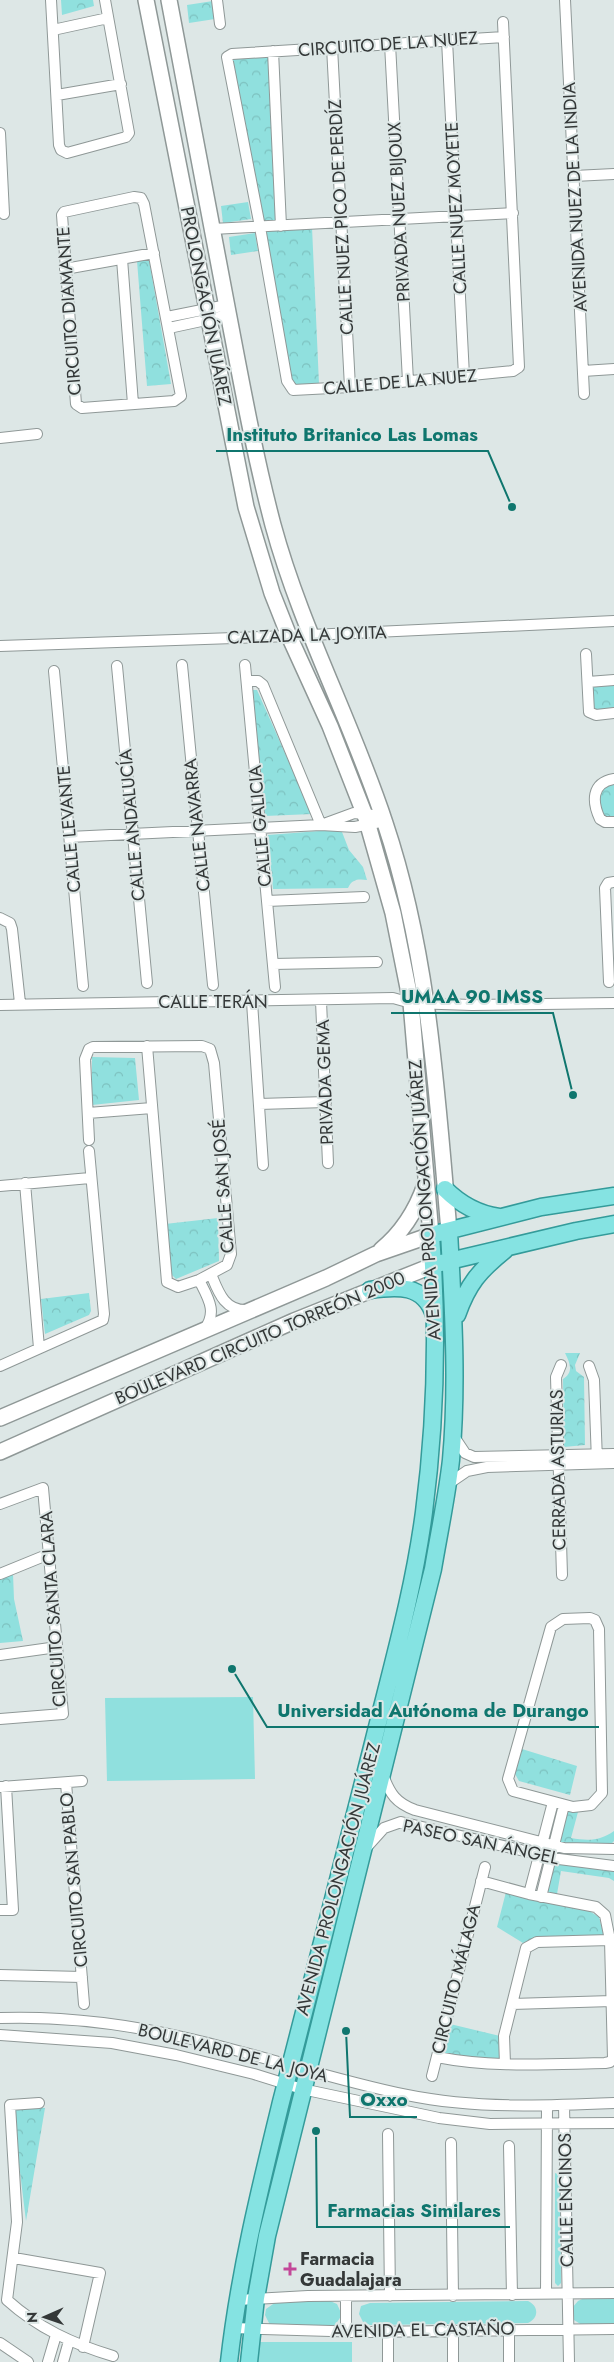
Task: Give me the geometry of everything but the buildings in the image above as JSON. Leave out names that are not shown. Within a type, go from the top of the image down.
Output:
[{"type":"main road","points":[[445,1189],[456,1200],[486,1215],[506,1217]]},
{"type":"main road","name":"BOULEVARD CIRCUITO TORREÓN 2000","points":[[431,1236],[541,1208],[614,1196]]},
{"type":"main road","name":"BOULEVARD CIRCUITO TORREÓN 2000","points":[[434,1265],[614,1224]]},
{"type":"main road","name":"AVENIDA PROLONGACIÓN JUÁREZ","points":[[249,2362],[256,2298],[265,2244],[302,2089],[361,1854],[383,1775],[433,1569],[447,1485],[452,1432],[454,1322],[449,1232]]},
{"type":"main road","name":"AVENIDA PROLONGACIÓN JUÁREZ","points":[[229,2362],[247,2241],[285,2084],[410,1596],[424,1515],[436,1377],[434,1265],[431,1236]]},
{"type":"main road","points":[[454,1322],[463,1297],[473,1278],[508,1248]]},
{"type":"main road","points":[[370,1290],[395,1286],[410,1288],[429,1302],[436,1322]]},
{"type":"main road","points":[[387,1685],[404,1691]]},
{"type":"street","points":[[52,0],[59,145],[61,150],[67,153],[128,135],[129,130],[105,0]]},
{"type":"street","name":"PROLONGACIÓN JUÁREZ","points":[[146,0],[246,507],[269,584],[289,636]]},
{"type":"street","name":"PROLONGACIÓN JUÁREZ","points":[[169,0],[228,310],[273,524],[310,635]]},
{"type":"street","points":[[217,0],[220,24]]},
{"type":"street","name":"AVENIDA NUEZ DE LA INDIA","points":[[565,0],[584,394]]},
{"type":"street","points":[[53,30],[108,18]]},
{"type":"street","name":"CALLE DE LA NUEZ","points":[[260,227],[288,385],[297,390],[350,387],[513,371],[520,364],[503,22]]},
{"type":"street","name":"CIRCUITO DE LA NUEZ","points":[[260,227],[226,59],[232,54],[504,37]]},
{"type":"street","name":"CALLE NUEZ MOYETE","points":[[447,40],[464,376]]},
{"type":"street","name":"PRIVADA NUEZ BIJOUX","points":[[390,44],[408,381]]},
{"type":"street","name":"CALLE NUEZ PICO DE PERDÍZ","points":[[332,47],[350,387]]},
{"type":"street","name":"CIRCUITO DE LA NUEZ","points":[[273,51],[281,226]]},
{"type":"street","points":[[57,95],[121,84]]},
{"type":"street","points":[[0,133],[4,214]]},
{"type":"street","points":[[574,176],[614,174]]},
{"type":"street","name":"CIRCUITO DIAMANTE","points":[[134,197],[141,198],[144,204],[154,253],[181,396],[174,401],[82,408],[76,404],[64,269],[62,218],[64,212],[134,197]]},
{"type":"street","points":[[212,229],[513,213]]},
{"type":"street","points":[[64,269],[154,253]]},
{"type":"street","points":[[122,259],[134,404]]},
{"type":"street","points":[[166,317],[208,314],[228,310]]},
{"type":"street","points":[[169,328],[208,314]]},
{"type":"street","points":[[583,371],[614,369]]},
{"type":"street","points":[[0,438],[37,434]]},
{"type":"street","name":"CALZADA LA JOYITA","points":[[0,646],[289,636],[614,620]]},
{"type":"street","name":"AVENIDA PROLONGACIÓN JUÁREZ","points":[[310,635],[359,750],[384,819],[405,896],[426,1003],[449,1232]]},
{"type":"street","name":"AVENIDA PROLONGACIÓN JUÁREZ","points":[[289,636],[330,726],[366,819],[393,914],[411,1003],[431,1236]]},
{"type":"street","points":[[586,654],[591,714],[614,713]]},
{"type":"street","name":"CALLE NAVARRA","points":[[182,665],[213,985]]},
{"type":"street","name":"CALLE GALICIA","points":[[245,665],[275,987]]},
{"type":"street","name":"CALLE ANDALUCÍA","points":[[117,666],[147,984]]},
{"type":"street","name":"CALLE LEVANTE","points":[[54,672],[83,986]]},
{"type":"street","points":[[247,680],[258,681],[263,685],[321,825]]},
{"type":"street","points":[[588,682],[614,680]]},
{"type":"street","points":[[614,779],[604,781],[599,785],[595,800],[600,819],[605,822],[614,822]]},
{"type":"street","points":[[69,837],[321,825],[347,814],[366,819],[384,819]]},
{"type":"street","points":[[609,982],[610,919],[605,888],[612,882]]},
{"type":"street","points":[[267,901],[364,897]]},
{"type":"street","points":[[0,918],[10,923],[12,929],[20,1003]]},
{"type":"street","points":[[273,964],[377,962]]},
{"type":"street","name":"CALLE TERÁN","points":[[0,1005],[20,1003],[321,1001],[393,998],[411,1003],[614,1003]]},
{"type":"street","name":"PRIVADA GEMA","points":[[321,1001],[328,1163]]},
{"type":"street","points":[[252,1002],[264,1166]]},
{"type":"street","name":"CALLE SAN JOSÉ","points":[[88,1113],[85,1059],[86,1052],[93,1047],[147,1046],[202,1046],[210,1049],[231,1254],[227,1264],[199,1280],[178,1287],[167,1282],[147,1046]]},
{"type":"street","points":[[259,1104],[326,1102]]},
{"type":"street","points":[[89,1140],[88,1113],[152,1108]]},
{"type":"street","points":[[0,1366],[103,1320],[89,1151]]},
{"type":"street","points":[[0,1186],[90,1178]]},
{"type":"street","points":[[376,1254],[393,1240],[408,1222],[419,1203],[426,1181]]},
{"type":"street","points":[[25,1183],[39,1348]]},
{"type":"street","name":"BOULEVARD CIRCUITO TORREÓN 2000","points":[[0,1418],[326,1278],[376,1254],[431,1236]]},
{"type":"street","name":"BOULEVARD CIRCUITO TORREÓN 2000","points":[[0,1452],[370,1290],[434,1265]]},
{"type":"street","points":[[211,1274],[224,1301],[231,1307],[251,1310]]},
{"type":"street","points":[[199,1280],[211,1305],[212,1314],[204,1330]]},
{"type":"street","name":"CERRADA ASTURIAS","points":[[561,1365],[556,1377],[562,1575]]},
{"type":"street","points":[[589,1366],[594,1380],[597,1459]]},
{"type":"street","points":[[45,1400],[54,1427]]},
{"type":"street","points":[[452,1432],[460,1448],[474,1458],[597,1459],[614,1463]]},
{"type":"street","points":[[597,1459],[614,1454]]},
{"type":"street","points":[[447,1485],[462,1473],[475,1468],[558,1460]]},
{"type":"street","name":"CIRCUITO SANTA CLARA","points":[[0,1504],[43,1488],[63,1714],[0,1719]]},
{"type":"street","points":[[0,1574],[49,1554]]},
{"type":"street","points":[[590,1618],[595,1620],[599,1629],[602,1793],[591,1806],[564,1805],[513,1791],[508,1779],[551,1627],[563,1619],[590,1618]]},
{"type":"street","points":[[0,1655],[57,1647]]},
{"type":"street","name":"PASEO SAN ÁNGEL","points":[[383,1775],[389,1791],[400,1805],[554,1846],[585,1850],[614,1850]]},
{"type":"street","name":"CIRCUITO SAN PABLO","points":[[3,1787],[66,1783],[82,1780]]},
{"type":"street","name":"CIRCUITO SAN PABLO","points":[[66,1783],[84,2004]]},
{"type":"street","points":[[0,1910],[13,1910],[3,1787]]},
{"type":"street","points":[[529,1894],[553,1802]]},
{"type":"street","points":[[541,1897],[564,1805]]},
{"type":"street","name":"PASEO SAN ÁNGEL","points":[[361,1854],[384,1828],[401,1822],[551,1858],[614,1866]]},
{"type":"street","points":[[614,1850],[614,1859]]},
{"type":"street","name":"CIRCUITO MÁLAGA","points":[[432,2076],[484,1867]]},
{"type":"street","name":"CIRCUITO MÁLAGA","points":[[481,1882],[541,1897],[596,1907],[601,1910],[608,1923],[613,2058],[610,2062],[605,2063],[505,2064]]},
{"type":"street","points":[[437,2057],[480,2063],[505,2064],[504,2036],[524,1952],[529,1945],[537,1942],[610,1940]]},
{"type":"street","name":"CIRCUITO SAN PABLO","points":[[0,1975],[82,1977]]},
{"type":"street","points":[[512,2004],[612,2001]]},
{"type":"street","name":"BOULEVARD DE LA JOYA","points":[[0,2018],[63,2019],[187,2038],[372,2088],[442,2101],[486,2105],[614,2104]]},
{"type":"street","name":"BOULEVARD DE LA JOYA","points":[[0,2035],[112,2044],[205,2062],[302,2089],[439,2118],[490,2124],[614,2123]]},
{"type":"street","points":[[39,2103],[10,2104],[18,2222],[7,2300],[22,2314],[56,2335],[113,2356]]},
{"type":"street","name":"CALLE ENCINOS","points":[[564,2105],[569,2362]]},
{"type":"street","name":"CALLE ENCINOS","points":[[546,2106],[546,2294]]},
{"type":"street","points":[[388,2134],[390,2296]]},
{"type":"street","points":[[451,2143],[453,2296]]},
{"type":"street","points":[[509,2146],[512,2295]]},
{"type":"street","points":[[547,2165],[565,2166]]},
{"type":"street","points":[[14,2258],[100,2273],[83,2346]]},
{"type":"street","name":"AVENIDA EL CASTAÑO","points":[[237,2300],[346,2296],[614,2294]]},
{"type":"street","points":[[346,2296],[346,2332]]},
{"type":"street","name":"AVENIDA EL CASTAÑO","points":[[233,2328],[346,2332],[614,2328]]},
{"type":"street","points":[[453,2330],[453,2362]]},
{"type":"street","points":[[509,2330],[509,2362]]},
{"type":"street","points":[[388,2331],[388,2362]]},
{"type":"street","points":[[48,2362],[56,2335]]},
{"type":"street","points":[[63,2362],[69,2341]]},
{"type":"street","points":[[0,2343],[28,2362]]},
{"type":"green space","points":[[61,0],[93,0],[94,6],[62,15]]},
{"type":"green space","points":[[213,1],[215,19],[189,23],[187,5]]},
{"type":"green space","points":[[271,52],[279,223],[262,225],[231,56]]},
{"type":"green space","points":[[248,202],[251,219],[223,223],[221,206]]},
{"type":"green space","points":[[312,227],[319,384],[295,386],[289,380],[264,230]]},
{"type":"green space","points":[[255,233],[258,251],[231,255],[229,237]]},
{"type":"green space","points":[[149,260],[171,384],[147,386],[137,261]]},
{"type":"green space","points":[[614,682],[614,712],[594,714],[589,684]]},
{"type":"green space","points":[[252,690],[257,690],[312,814],[265,816]]},
{"type":"green space","points":[[614,781],[614,820],[606,821],[597,800],[605,782]]},
{"type":"green space","points":[[332,830],[342,832],[349,850],[363,867],[367,880],[356,880],[348,888],[273,889],[268,835]]},
{"type":"green space","points":[[92,1057],[135,1058],[139,1100],[92,1105]]},
{"type":"green space","points":[[218,1218],[219,1261],[176,1279],[171,1274],[165,1224]]},
{"type":"green space","points":[[89,1293],[91,1311],[89,1315],[45,1334],[41,1299]]},
{"type":"green space","points":[[565,1353],[580,1353],[575,1365],[576,1371],[584,1377],[585,1445],[564,1447],[563,1379],[570,1370]]},
{"type":"green space","points":[[13,1574],[14,1599],[23,1641],[0,1643],[0,1580]]},
{"type":"green space","points":[[253,1697],[255,1779],[107,1781],[105,1698]]},
{"type":"green space","points":[[522,1749],[577,1766],[570,1795],[519,1781],[515,1774]]},
{"type":"green space","points":[[566,1808],[578,1812],[571,1838],[594,1839],[604,1837],[614,1831],[614,1841],[608,1847],[556,1844]]},
{"type":"green space","points":[[552,1860],[614,1868],[614,1881],[609,1878],[561,1871],[557,1894],[545,1892]]},
{"type":"green space","points":[[506,1892],[586,1909],[599,1917],[604,1936],[537,1938],[523,1943],[497,1927]]},
{"type":"green space","points":[[450,2024],[500,2036],[501,2061],[440,2055]]},
{"type":"green space","points":[[12,2107],[45,2108],[26,2221]]},
{"type":"green space","points":[[555,2173],[560,2175],[561,2283],[558,2286],[555,2283]]},
{"type":"green space","points":[[582,2299],[614,2299],[614,2324],[582,2325],[574,2320],[572,2308]]},
{"type":"green space","points":[[330,2301],[337,2304],[342,2315],[335,2325],[328,2327],[270,2325],[265,2315],[266,2309],[276,2302]]},
{"type":"green space","points":[[528,2301],[536,2309],[536,2315],[528,2323],[370,2325],[363,2322],[359,2314],[361,2306],[370,2303]]},
{"type":"green space","points":[[257,2342],[352,2342],[352,2362],[255,2362]]},
{"type":"place","name":"Instituto Britanico Las Lomas","points":[[512,507]]},
{"type":"place","name":"UMAA 90 IMSS","points":[[573,1095]]},
{"type":"place","name":"Universidad Autónoma de Durango","points":[[232,1669]]},
{"type":"place","name":"Oxxo","points":[[346,2031]]},
{"type":"place","name":"Farmacias Similares","points":[[316,2131]]},
{"type":"place","name":"Farmacia Guadalajara","points":[[290,2269]]}]
